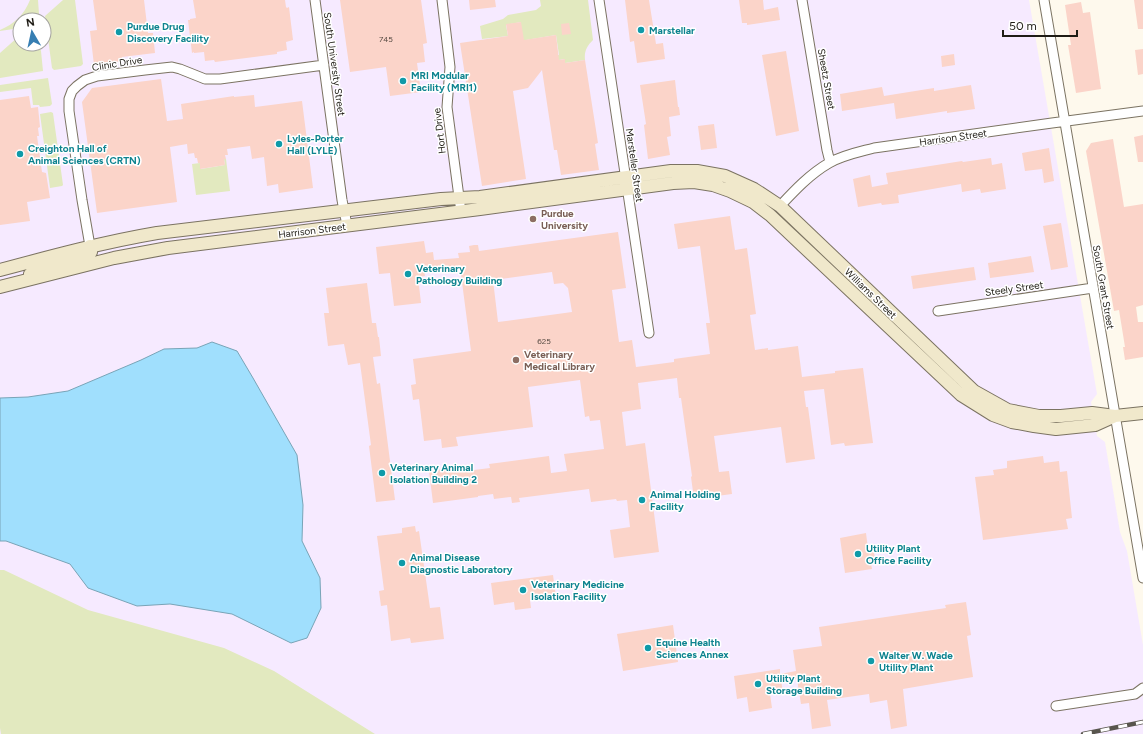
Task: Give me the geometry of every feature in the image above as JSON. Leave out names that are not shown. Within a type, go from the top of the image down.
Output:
[{"type":"main road","name":"Williams Street","points":[[626,183],[671,171],[697,171],[725,176],[754,189],[780,206],[974,390],[1008,410],[1040,416],[1061,416],[1092,413],[1115,416],[1143,413]]},
{"type":"main road","name":"Williams Street","points":[[626,183],[694,182],[719,187],[753,202],[770,215],[961,395],[993,414],[1012,422],[1056,429],[1095,425],[1115,416]]},
{"type":"main road","name":"Harrison Street","points":[[0,270],[90,246],[124,238],[157,233],[441,199],[480,197],[626,183]]},
{"type":"main road","name":"Harrison Street","points":[[2,287],[80,266],[139,253],[347,225],[460,212],[626,183]]},
{"type":"main road","points":[[2,287],[46,266],[87,256],[90,252],[90,246]]},
{"type":"street","name":"South University Street","points":[[315,0],[347,225]]},
{"type":"street","name":"Hort Drive","points":[[442,0],[450,66],[447,107],[460,212]]},
{"type":"street","name":"Marsteller Street","points":[[600,0],[649,333]]},
{"type":"street","name":"Sheetz Street","points":[[802,0],[830,162]]},
{"type":"street","name":"South Grant Street","points":[[1044,0],[1143,578]]},
{"type":"street","name":"Clinic Drive","points":[[90,246],[69,111],[69,99],[72,91],[77,86],[85,80],[97,76],[165,68],[180,69],[205,79],[220,79],[324,65]]},
{"type":"street","name":"Harrison Street","points":[[780,206],[801,184],[830,162],[850,154],[874,148],[1143,111]]},
{"type":"street","name":"Steely Street","points":[[938,311],[1093,288]]},
{"type":"street","points":[[1056,706],[1136,694],[1143,688]]},
{"type":"shaded area","name":"Purdue University","points":[[0,0],[1029,0],[1097,394],[1091,402],[1097,436],[1105,442],[1120,532],[1127,551],[1143,645],[1143,734],[0,734]]},
{"type":"green space","points":[[30,0],[38,0],[39,12],[23,12]]},
{"type":"green space","points":[[63,0],[75,0],[83,64],[81,66],[54,70],[52,68],[50,52],[52,52],[52,12],[50,12]]},
{"type":"green space","points":[[540,0],[588,0],[593,40],[586,49],[585,60],[565,63],[565,59],[535,64],[535,59],[559,55],[556,35],[520,41],[521,22],[506,25],[508,36],[482,39],[480,26],[503,19],[508,15],[536,10],[541,6]]},
{"type":"green space","points":[[12,23],[12,29],[0,31],[0,30]]},
{"type":"green space","points":[[12,42],[12,52],[41,52],[43,71],[0,78],[0,53]]},
{"type":"green space","points":[[48,78],[52,104],[50,106],[40,107],[39,105],[33,105],[31,88],[0,92],[0,85]]},
{"type":"green space","points":[[53,113],[63,185],[50,188],[40,114]]},
{"type":"green space","points":[[224,159],[226,159],[230,191],[196,195],[192,164],[200,163],[201,169],[225,165]]},
{"type":"green space","points":[[0,570],[4,570],[88,610],[224,648],[274,671],[375,734],[1,734]]},
{"type":"water","points":[[212,342],[237,351],[297,455],[303,505],[302,541],[320,578],[321,608],[307,638],[291,643],[232,614],[170,604],[137,606],[88,588],[70,564],[6,541],[0,541],[0,398],[28,397],[68,391],[164,349],[197,348]]},
{"type":"building","name":"Purdue Drug Discovery Facility","points":[[93,0],[144,0],[148,33],[153,33],[155,53],[122,57],[123,61],[94,65],[90,31],[97,30]]},
{"type":"building","points":[[193,0],[285,0],[286,7],[289,7],[293,40],[286,42],[287,50],[277,52],[277,54],[215,62],[214,60],[205,61],[204,52],[192,53],[188,20],[196,18]]},
{"type":"building","points":[[340,0],[421,0],[427,43],[423,44],[425,62],[417,63],[421,92],[390,96],[386,67],[350,72]]},
{"type":"building","points":[[469,0],[495,0],[496,7],[470,10]]},
{"type":"building","points":[[625,0],[649,0],[656,44],[663,43],[665,59],[637,63],[634,41],[630,42]]},
{"type":"building","points":[[739,0],[763,0],[764,10],[778,7],[780,20],[747,25],[747,23],[742,23]]},
{"type":"building","points":[[1134,0],[1143,0],[1143,29],[1138,29]]},
{"type":"building","points":[[1081,2],[1083,13],[1090,12],[1101,89],[1076,93],[1068,45],[1071,45],[1065,5]]},
{"type":"building","points":[[521,22],[524,40],[556,35],[559,60],[565,59],[565,63],[585,60],[598,143],[595,144],[599,170],[561,175],[557,150],[554,150],[542,70],[528,88],[513,91],[526,179],[482,186],[460,43],[508,36],[506,24]]},
{"type":"building","points":[[569,23],[571,34],[562,35],[561,24]]},
{"type":"building","points":[[1143,49],[1143,74],[1138,75],[1135,50]]},
{"type":"building","points":[[786,51],[799,131],[776,136],[762,55]]},
{"type":"building","points":[[954,54],[955,65],[942,67],[941,56]]},
{"type":"building","points":[[161,79],[167,121],[183,119],[181,104],[234,96],[254,95],[255,107],[302,101],[313,188],[279,193],[278,184],[267,186],[264,157],[252,159],[250,146],[227,149],[228,155],[225,155],[226,159],[224,159],[225,165],[200,169],[200,163],[198,163],[197,158],[195,158],[194,153],[188,154],[187,144],[170,147],[177,202],[97,213],[82,102],[92,88]]},
{"type":"building","points":[[675,80],[680,115],[669,117],[671,136],[667,137],[670,155],[648,159],[644,125],[646,124],[640,85]]},
{"type":"building","points":[[971,85],[975,109],[947,113],[947,111],[896,119],[894,103],[842,111],[840,94],[882,87],[884,96],[934,88],[934,91]]},
{"type":"building","name":"Creighton Hall of Animal Sciences (CRTN)","points":[[29,96],[31,108],[38,107],[40,127],[38,128],[39,136],[37,136],[42,172],[46,173],[50,198],[27,202],[30,221],[0,225],[0,100]]},
{"type":"building","points":[[714,124],[717,148],[701,150],[698,126]]},
{"type":"building","points":[[1143,135],[1143,162],[1138,162],[1134,137]]},
{"type":"building","points":[[1113,139],[1124,207],[1143,204],[1143,305],[1136,307],[1138,322],[1143,322],[1143,357],[1125,360],[1123,347],[1125,347],[1119,310],[1114,311],[1086,151],[1091,143]]},
{"type":"building","points":[[1049,148],[1054,181],[1044,183],[1042,169],[1025,171],[1022,153]]},
{"type":"building","points":[[991,158],[992,165],[1002,163],[1006,189],[981,193],[980,189],[962,192],[961,184],[898,195],[899,203],[882,205],[881,203],[858,207],[853,179],[870,175],[872,187],[888,184],[886,173]]},
{"type":"building","points":[[730,216],[735,250],[747,248],[756,314],[750,315],[755,350],[768,348],[768,350],[798,346],[802,377],[863,368],[873,443],[845,446],[844,443],[831,445],[824,389],[804,391],[806,407],[808,407],[815,459],[786,463],[781,427],[714,436],[719,472],[729,471],[732,494],[694,499],[692,476],[677,378],[638,383],[641,409],[622,412],[626,446],[645,443],[659,552],[614,558],[610,530],[630,527],[627,500],[617,501],[616,499],[591,502],[589,489],[519,498],[520,502],[512,503],[511,497],[494,499],[493,494],[433,503],[429,471],[474,465],[474,470],[490,468],[489,464],[549,456],[551,473],[567,471],[564,454],[604,449],[600,420],[590,421],[589,416],[585,417],[580,380],[528,387],[533,427],[456,437],[458,446],[442,448],[441,439],[424,441],[419,399],[413,400],[411,385],[416,384],[413,359],[471,351],[460,267],[424,269],[425,276],[418,277],[421,303],[394,306],[390,273],[379,274],[376,247],[424,241],[426,253],[433,252],[434,260],[459,258],[458,253],[470,252],[469,246],[474,245],[478,245],[479,251],[618,232],[626,288],[612,290],[619,342],[632,340],[636,367],[674,362],[674,359],[710,354],[706,323],[710,323],[700,246],[678,249],[674,224]],"holes":[[[552,272],[554,284],[563,283],[568,288],[572,312],[498,322],[493,280]]]},
{"type":"building","points":[[1061,223],[1068,267],[1051,270],[1043,226]]},
{"type":"building","points":[[1031,256],[1034,272],[990,278],[988,263]]},
{"type":"building","points":[[974,267],[976,280],[913,289],[911,276]]},
{"type":"building","points":[[367,283],[372,323],[376,323],[379,337],[381,356],[373,357],[377,384],[380,383],[395,500],[376,502],[369,446],[371,445],[360,363],[348,365],[344,344],[328,346],[324,313],[329,313],[326,288]]},
{"type":"building","points":[[1043,456],[1044,463],[1059,461],[1060,472],[1067,471],[1072,518],[1066,519],[1068,529],[983,540],[975,477],[994,475],[993,470],[1007,468],[1007,461]]},
{"type":"building","name":"Animal Disease Diagnostic Laboratory","points":[[415,526],[416,532],[419,531],[430,608],[440,607],[444,639],[411,643],[410,638],[391,641],[387,605],[381,606],[379,591],[384,590],[377,536],[402,533],[402,528]]},
{"type":"building","name":"Utility Plant Office Facility","points":[[866,533],[868,549],[873,548],[875,558],[870,559],[872,569],[845,573],[840,538]]},
{"type":"building","name":"Veterinary Medicine Isolation Facility","points":[[553,575],[556,597],[530,600],[531,608],[515,610],[514,602],[494,605],[491,583]]},
{"type":"building","name":"Walter W. Wade Utility Plant","points":[[966,602],[971,635],[967,636],[973,677],[903,689],[907,726],[891,729],[887,700],[870,703],[869,694],[827,700],[831,726],[812,729],[809,703],[801,704],[797,679],[781,680],[783,692],[770,694],[772,708],[749,712],[747,697],[737,699],[734,676],[780,669],[780,674],[796,671],[793,650],[822,646],[819,627],[946,608],[945,605]]},
{"type":"building","name":"Equine Health Sciences Annex","points":[[673,625],[678,662],[623,671],[617,634]]},
{"type":"railway","points":[[1083,734],[1143,722]]},
{"type":"place","name":"Marstellar","points":[[641,30]]},
{"type":"place","name":"Purdue Drug Discovery Facility","points":[[119,32]]},
{"type":"place","name":"MRI Modular Facility (MRI1)","points":[[403,81]]},
{"type":"place","name":"Lyles-Porter Hall (LYLE)","points":[[279,144]]},
{"type":"place","name":"Creighton Hall of Animal Sciences (CRTN)","points":[[20,154]]},
{"type":"place","name":"Purdue University","points":[[533,219]]},
{"type":"place","name":"Veterinary Pathology Building","points":[[408,274]]},
{"type":"place","name":"Veterinary Medical Library","points":[[516,360]]},
{"type":"place","name":"Veterinary Animal Isolation Building 2","points":[[382,473]]},
{"type":"place","name":"Animal Holding Facility","points":[[642,500]]},
{"type":"place","name":"Utility Plant Office Facility","points":[[858,554]]},
{"type":"place","name":"Animal Disease Diagnostic Laboratory","points":[[402,563]]},
{"type":"place","name":"Veterinary Medicine Isolation Facility","points":[[523,590]]},
{"type":"place","name":"Equine Health Sciences Annex","points":[[648,648]]},
{"type":"place","name":"Walter W. Wade Utility Plant","points":[[871,661]]},
{"type":"place","name":"Utility Plant Storage Building","points":[[758,684]]}]
